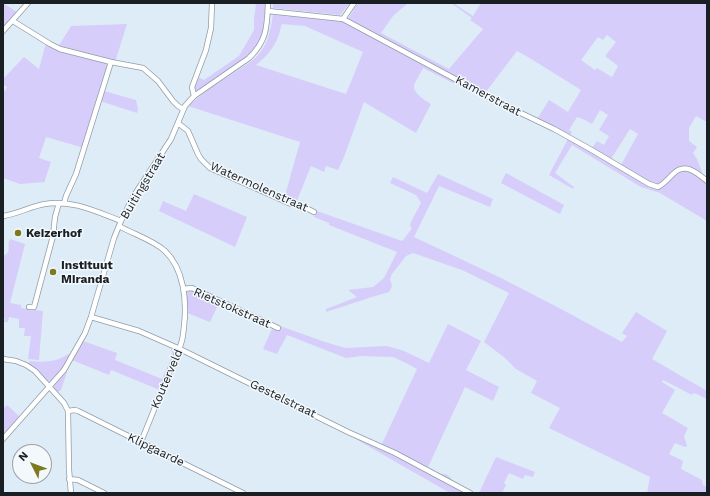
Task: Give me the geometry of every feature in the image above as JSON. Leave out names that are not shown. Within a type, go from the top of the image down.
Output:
[{"type":"street","points":[[3,31],[28,3]]},
{"type":"street","points":[[194,96],[192,87],[206,50],[211,28],[212,3]]},
{"type":"street","name":"Buitingstraat","points":[[3,439],[64,370],[85,333],[114,238],[121,221],[134,197],[171,139],[183,109],[188,101],[194,96],[256,52],[265,33],[268,3]]},
{"type":"street","points":[[343,19],[354,3]]},
{"type":"street","name":"Kamerstraat","points":[[268,11],[343,19],[500,103],[554,129],[649,184],[658,187],[662,185],[673,173],[683,168],[691,169],[707,181]]},
{"type":"street","points":[[12,21],[60,49],[144,69],[158,81],[175,103],[183,109]]},
{"type":"street","points":[[30,307],[34,308],[53,236],[55,217],[76,174],[111,62]]},
{"type":"street","name":"Watermolenstraat","points":[[178,123],[187,129],[198,154],[210,168],[292,204],[298,204],[314,212]]},
{"type":"street","points":[[3,216],[45,204],[62,203],[73,204],[121,221]]},
{"type":"street","name":"Rietstokstraat","points":[[119,226],[153,243],[166,252],[176,266],[183,289],[192,288],[278,328]]},
{"type":"street","name":"Kouterveld","points":[[140,442],[182,344],[186,314],[183,289]]},
{"type":"street","name":"Gestelstraat","points":[[91,317],[139,331],[180,349],[348,432],[395,453],[470,493]]},
{"type":"street","points":[[3,359],[16,360],[35,371],[64,403],[68,411],[69,479],[71,493]]},
{"type":"street","name":"Klipgaarde","points":[[68,411],[78,411],[243,493]]},
{"type":"street","points":[[69,479],[78,480],[104,493]]},
{"type":"shaded area","points":[[3,3],[17,12],[3,28]]},
{"type":"shaded area","points":[[252,3],[265,3],[265,26],[259,42],[253,50],[236,64],[198,91],[195,90],[194,86],[198,77],[204,80],[239,56],[254,30],[256,5]]},
{"type":"shaded area","points":[[273,3],[350,3],[340,15],[273,8]]},
{"type":"shaded area","points":[[358,3],[408,3],[393,16],[381,33],[449,69],[483,29],[470,20],[472,18],[451,3],[473,16],[481,3],[707,3],[707,122],[696,116],[689,128],[689,141],[697,147],[693,153],[702,172],[700,173],[689,166],[682,167],[658,186],[662,188],[672,177],[680,172],[689,171],[698,175],[707,183],[707,221],[660,193],[641,187],[572,145],[555,173],[574,187],[573,189],[549,175],[570,135],[537,119],[549,100],[568,112],[581,90],[517,51],[485,93],[465,83],[463,88],[423,68],[414,89],[420,96],[431,104],[416,133],[364,102],[338,170],[326,166],[324,172],[311,166],[296,203],[284,199],[300,142],[188,106],[206,91],[253,60],[258,55],[268,39],[273,14],[346,22]],"holes":[[[282,24],[305,26],[363,52],[346,94],[256,65],[272,49],[279,35]],[[607,35],[616,42],[605,56],[618,66],[612,77],[597,68],[595,70],[581,60],[598,37],[603,40]],[[600,110],[608,115],[599,130],[609,136],[604,145],[597,141],[592,148],[570,135],[572,132],[569,130],[577,117],[592,124]],[[630,129],[638,134],[621,165],[611,159]]]},
{"type":"shaded area","points":[[127,24],[115,62],[58,47],[71,26]]},
{"type":"shaded area","points":[[46,43],[108,64],[84,148],[46,137],[39,158],[51,162],[45,182],[20,184],[3,178],[3,90],[5,91],[7,87],[3,84],[3,79],[24,57],[39,69]]},
{"type":"shaded area","points":[[104,91],[136,100],[138,109],[137,113],[100,101]]},
{"type":"shaded area","points":[[506,173],[564,205],[560,214],[501,183]]},
{"type":"shaded area","points":[[438,174],[493,199],[490,207],[439,186],[414,237],[503,279],[622,342],[627,336],[622,333],[636,312],[667,331],[652,359],[707,391],[707,399],[697,394],[693,393],[692,395],[663,380],[662,382],[675,390],[662,413],[688,428],[684,436],[687,446],[685,447],[675,443],[669,454],[683,461],[681,469],[702,480],[703,485],[707,487],[707,493],[647,493],[650,477],[549,428],[560,408],[531,393],[537,381],[516,369],[505,358],[484,342],[509,293],[462,270],[413,253],[406,256],[392,274],[390,279],[392,286],[389,292],[326,312],[326,309],[357,297],[348,290],[373,287],[384,278],[397,252],[329,225],[329,223],[314,217],[317,211],[402,241],[412,228],[410,226],[411,222],[421,203],[416,195],[390,183],[393,177],[427,193]]},
{"type":"shaded area","points":[[194,194],[247,217],[235,247],[159,211],[163,201],[186,211]]},
{"type":"shaded area","points":[[10,239],[25,244],[10,303],[21,305],[21,308],[43,311],[39,360],[28,359],[31,336],[24,336],[25,328],[19,328],[19,319],[9,317],[8,322],[4,322],[5,319],[3,318],[3,256],[9,251]]},
{"type":"shaded area","points":[[192,290],[219,303],[210,322],[187,313],[186,295],[187,292]]},
{"type":"shaded area","points":[[448,324],[481,341],[466,370],[499,387],[493,401],[465,387],[428,467],[440,474],[448,475],[453,481],[451,484],[466,493],[450,493],[354,438],[355,436],[380,448],[417,369],[393,357],[361,356],[346,358],[287,335],[277,354],[263,349],[272,329],[275,330],[277,325],[345,348],[387,346],[404,351],[429,363]]},
{"type":"shaded area","points":[[83,341],[117,353],[115,360],[162,379],[173,355],[171,349],[173,348],[174,356],[160,390],[111,370],[109,375],[72,360]]},
{"type":"shaded area","points":[[68,354],[70,355],[52,381],[47,381],[28,364],[30,361],[45,362],[59,359]]},
{"type":"shaded area","points":[[65,371],[67,372],[61,390],[56,393],[54,388],[55,384]]},
{"type":"shaded area","points":[[7,405],[20,417],[3,435],[3,408]]},
{"type":"shaded area","points":[[496,457],[535,472],[533,477],[525,475],[523,479],[509,473],[504,483],[506,485],[502,493],[479,493]]},
{"type":"place","name":"Keizerhof","points":[[18,233]]},
{"type":"place","name":"Instituut Miranda","points":[[53,272]]}]
